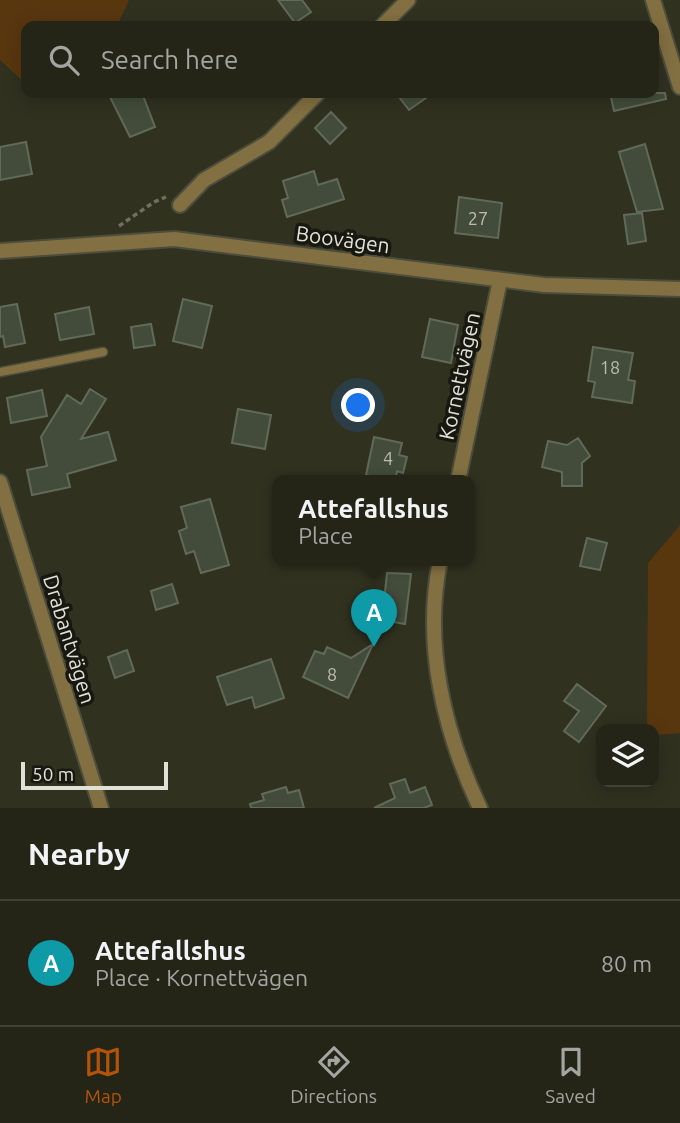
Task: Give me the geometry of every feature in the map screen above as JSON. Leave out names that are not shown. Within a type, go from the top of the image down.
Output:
[{"type":"street","points":[[387,21],[408,0]]},
{"type":"street","points":[[653,0],[680,87]]},
{"type":"street","points":[[180,205],[204,180],[269,142],[313,98]]},
{"type":"street","name":"Boovägen","points":[[0,251],[174,239],[544,285],[680,289]]},
{"type":"street","name":"Kornettvägen","points":[[458,475],[500,280]]},
{"type":"street","name":"Drabantvägen","points":[[0,482],[101,808]]},
{"type":"street","points":[[439,566],[435,604],[440,689],[454,742],[480,808]]},
{"type":"lane","points":[[0,372],[103,352]]},
{"type":"path","points":[[117,242],[116,228],[154,202],[173,195],[180,205]]},
{"type":"shaded area","points":[[0,0],[129,0],[119,21],[21,21],[21,79],[0,60]]},
{"type":"shaded area","points":[[680,525],[680,733],[659,735],[659,724],[647,724],[648,563]]},
{"type":"building","points":[[278,0],[302,0],[311,12],[294,21]]},
{"type":"building","points":[[659,93],[665,93],[666,99],[614,111],[611,98],[659,98]]},
{"type":"building","points":[[110,98],[144,98],[155,127],[130,137]]},
{"type":"building","points":[[400,98],[426,98],[409,110]]},
{"type":"building","points":[[331,112],[346,128],[330,144],[315,128]]},
{"type":"building","points":[[26,142],[32,174],[0,180],[0,147]]},
{"type":"building","points":[[645,144],[663,209],[637,212],[619,152]]},
{"type":"building","points":[[314,171],[318,185],[337,179],[344,199],[287,217],[282,200],[288,198],[283,181]]},
{"type":"building","points":[[459,197],[502,203],[498,238],[455,233]]},
{"type":"building","points":[[642,213],[646,241],[628,244],[624,215]]},
{"type":"building","points":[[183,299],[212,306],[202,348],[173,341]]},
{"type":"building","points":[[17,304],[25,343],[5,347],[3,336],[0,337],[0,307]]},
{"type":"building","points":[[89,307],[94,334],[60,340],[55,314]]},
{"type":"building","points":[[430,319],[458,325],[451,363],[422,357]]},
{"type":"building","points":[[151,324],[155,345],[134,348],[131,327]]},
{"type":"building","points":[[593,347],[633,353],[628,380],[635,381],[632,403],[592,397],[595,382],[588,381]]},
{"type":"building","points":[[90,389],[106,399],[81,439],[108,432],[116,460],[67,474],[70,487],[32,495],[27,470],[47,466],[41,437],[67,395],[81,404]]},
{"type":"building","points":[[42,390],[47,416],[11,423],[7,398]]},
{"type":"building","points":[[238,409],[271,415],[265,449],[232,443]]},
{"type":"building","points":[[374,437],[402,443],[399,455],[407,457],[403,473],[397,471],[396,475],[366,475]]},
{"type":"building","points":[[578,438],[590,456],[582,463],[582,486],[562,486],[562,472],[542,467],[548,441],[567,445]]},
{"type":"building","points":[[210,499],[229,565],[201,573],[194,551],[186,554],[179,531],[187,528],[181,507]]},
{"type":"building","points":[[587,538],[607,543],[600,570],[580,566]]},
{"type":"building","points":[[387,573],[411,574],[405,624],[382,620]]},
{"type":"building","points":[[172,584],[178,603],[156,610],[151,591]]},
{"type":"building","points":[[373,644],[348,698],[303,677],[315,651],[324,654],[327,647],[351,658]]},
{"type":"building","points":[[127,650],[134,671],[115,678],[108,657]]},
{"type":"building","points":[[271,659],[284,698],[255,708],[252,697],[227,705],[217,677]]},
{"type":"building","points":[[577,684],[606,706],[579,742],[564,731],[579,711],[564,701]]},
{"type":"building","points":[[405,779],[410,793],[425,787],[432,805],[424,808],[374,808],[395,798],[390,784]]},
{"type":"building","points":[[286,787],[288,793],[299,790],[304,808],[251,808],[250,804],[264,800],[262,794]]},
{"type":"place","name":"Attefallshus","points":[[374,647]]}]
